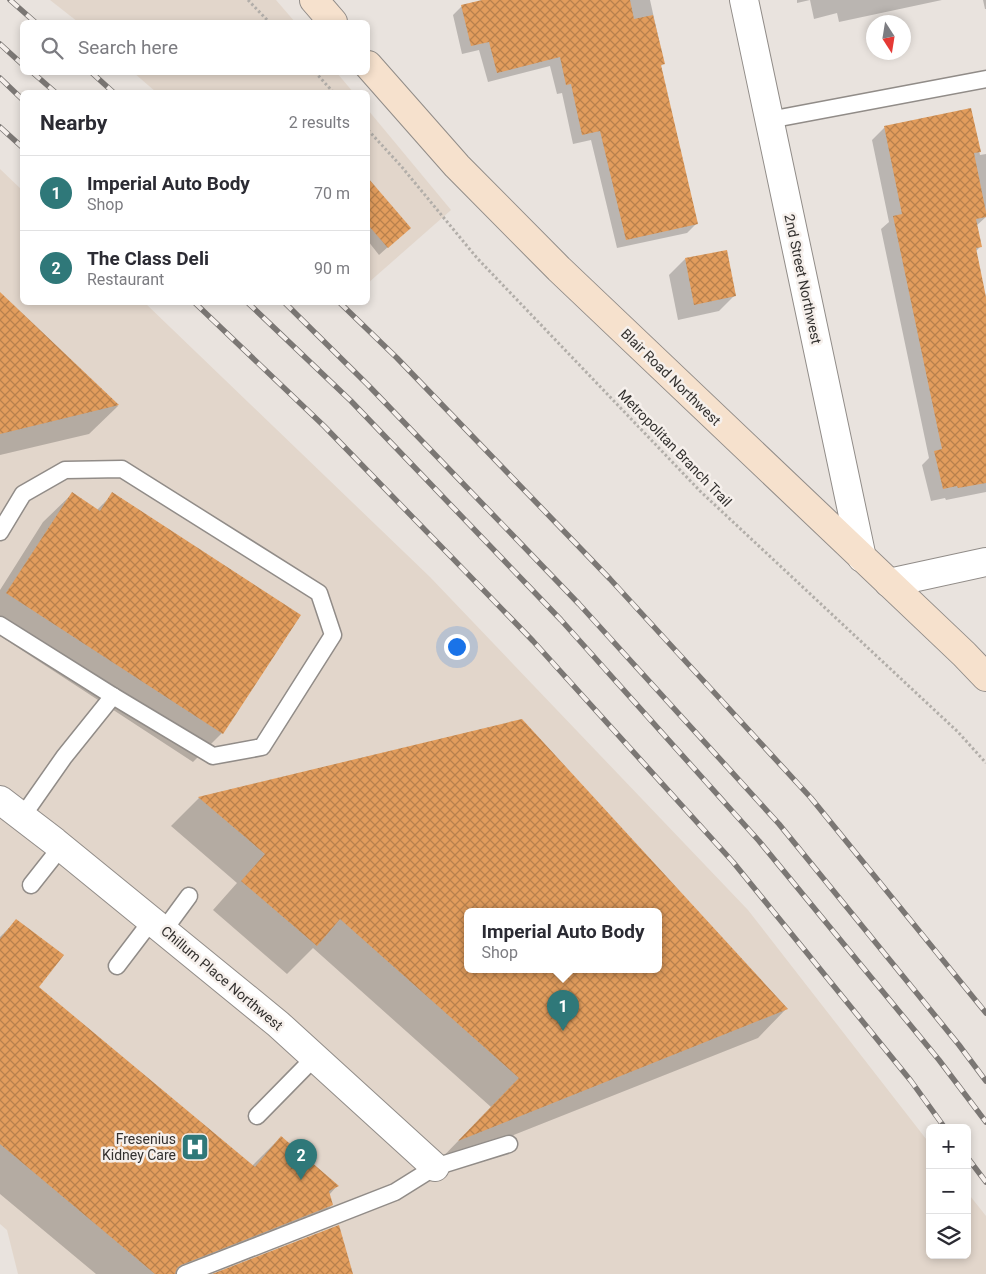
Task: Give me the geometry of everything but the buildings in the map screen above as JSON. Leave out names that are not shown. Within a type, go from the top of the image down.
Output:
[{"type":"main road","points":[[314,0],[331,20]]},
{"type":"main road","name":"Blair Road Northwest","points":[[370,67],[457,166],[507,218],[719,423],[964,654],[986,678]]},
{"type":"street","name":"2nd Street Northwest","points":[[744,0],[862,558]]},
{"type":"street","points":[[889,583],[986,562]]},
{"type":"street","name":"Chillum Place Northwest","points":[[0,801],[61,847],[278,1024],[435,1167]]},
{"type":"lane","points":[[769,120],[986,79]]},
{"type":"lane","points":[[0,532],[23,494],[65,470],[122,469],[318,593],[333,635],[262,747],[213,756],[0,625]]},
{"type":"lane","points":[[22,817],[64,757],[113,696]]},
{"type":"lane","points":[[31,885],[61,847]]},
{"type":"lane","points":[[117,966],[190,896]]},
{"type":"lane","points":[[257,1116],[315,1057]]},
{"type":"lane","points":[[185,1274],[396,1192],[435,1167],[509,1144]]},
{"type":"path","points":[[248,0],[267,20]]},
{"type":"path","points":[[318,75],[331,90]]},
{"type":"path","name":"Metropolitan Branch Trail","points":[[370,132],[401,166],[477,258],[701,492],[958,732],[986,763]]},
{"type":"shaded area","points":[[50,0],[276,0],[293,20],[75,20]]},
{"type":"shaded area","points":[[136,75],[339,75],[351,90],[154,90]]},
{"type":"shaded area","points":[[370,112],[451,210],[370,281]]},
{"type":"shaded area","points":[[0,169],[20,188],[20,305],[147,305],[430,577],[748,910],[926,1139],[926,1259],[971,1259],[971,1197],[986,1216],[986,1274],[18,1274],[7,1230],[0,1224]]},
{"type":"railway","points":[[10,0],[33,20]]},
{"type":"railway","points":[[0,44],[20,62]]},
{"type":"railway","points":[[35,75],[53,90]]},
{"type":"railway","points":[[94,75],[111,90]]},
{"type":"railway","points":[[0,78],[20,97]]},
{"type":"railway","points":[[0,127],[20,145]]},
{"type":"railway","points":[[197,305],[324,426],[533,641],[733,862],[911,1081],[942,1124]]},
{"type":"railway","points":[[250,305],[351,401],[561,620],[759,841],[939,1060],[986,1122]]},
{"type":"railway","points":[[287,305],[368,385],[579,604],[779,824],[959,1045],[986,1081]]},
{"type":"railway","points":[[342,305],[397,358],[610,579],[811,798],[986,1013]]},
{"type":"railway","points":[[971,1162],[986,1182]]},
{"type":"place","name":"Imperial Auto Body","points":[[563,1031]]},
{"type":"place","name":"Fresenius Kidney Care","points":[[195,1147]]},
{"type":"place","name":"The Class Deli","points":[[301,1180]]}]
